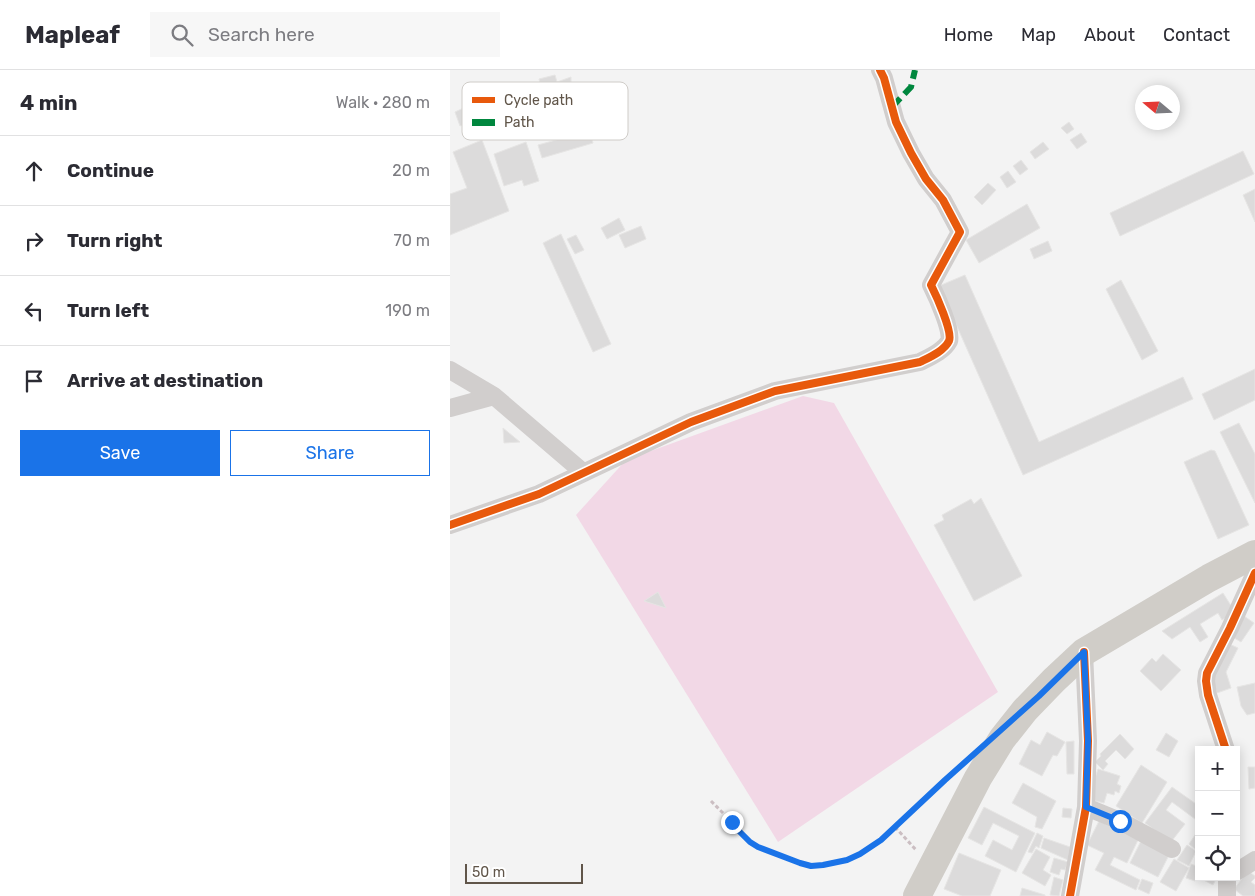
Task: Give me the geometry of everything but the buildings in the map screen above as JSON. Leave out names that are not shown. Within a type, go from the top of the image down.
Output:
[{"type":"main road","points":[[923,884],[978,778],[1002,739],[1025,710],[1054,680],[1084,652],[1209,578],[1255,554]]},
{"type":"street","points":[[450,525],[538,494],[691,422],[775,391],[920,362],[937,353],[949,341],[950,331],[931,285],[960,232],[943,200],[926,179],[911,153],[896,122],[880,70]]},
{"type":"street","points":[[450,370],[494,396],[584,473]]},
{"type":"street","points":[[450,408],[494,396]]},
{"type":"street","points":[[1225,746],[1208,695],[1206,681],[1255,573]]},
{"type":"street","points":[[1070,896],[1086,807],[1088,740],[1084,652]]},
{"type":"street","points":[[1086,807],[1120,821],[1172,849]]},
{"type":"street","points":[[1240,869],[1255,860]]},
{"type":"street","points":[[1227,881],[1227,896]]},
{"type":"path","points":[[711,801],[750,842],[758,847],[800,863],[811,866],[823,865],[847,860],[881,840],[959,767]]},
{"type":"path","points":[[895,827],[916,850],[920,860],[923,884]]},
{"type":"shaded area","points":[[803,396],[834,403],[998,692],[778,842],[576,515],[626,460]]},
{"type":"marked path","points":[[892,107],[911,87],[915,70]]},
{"type":"cycle path","points":[[450,525],[539,494],[691,422],[775,391],[920,362],[947,345],[950,336],[949,330],[931,285],[960,232],[943,200],[926,179],[911,153],[896,122],[880,70]]},
{"type":"cycle path","points":[[1225,746],[1208,695],[1207,673],[1255,573]]},
{"type":"cycle path","points":[[1070,896],[1086,807],[1088,741],[1084,652]]},
{"type":"route","points":[[732,822],[750,842],[758,847],[811,866],[847,860],[860,854],[881,840],[1039,696],[1084,652],[1088,740],[1086,807],[1120,821]]}]
